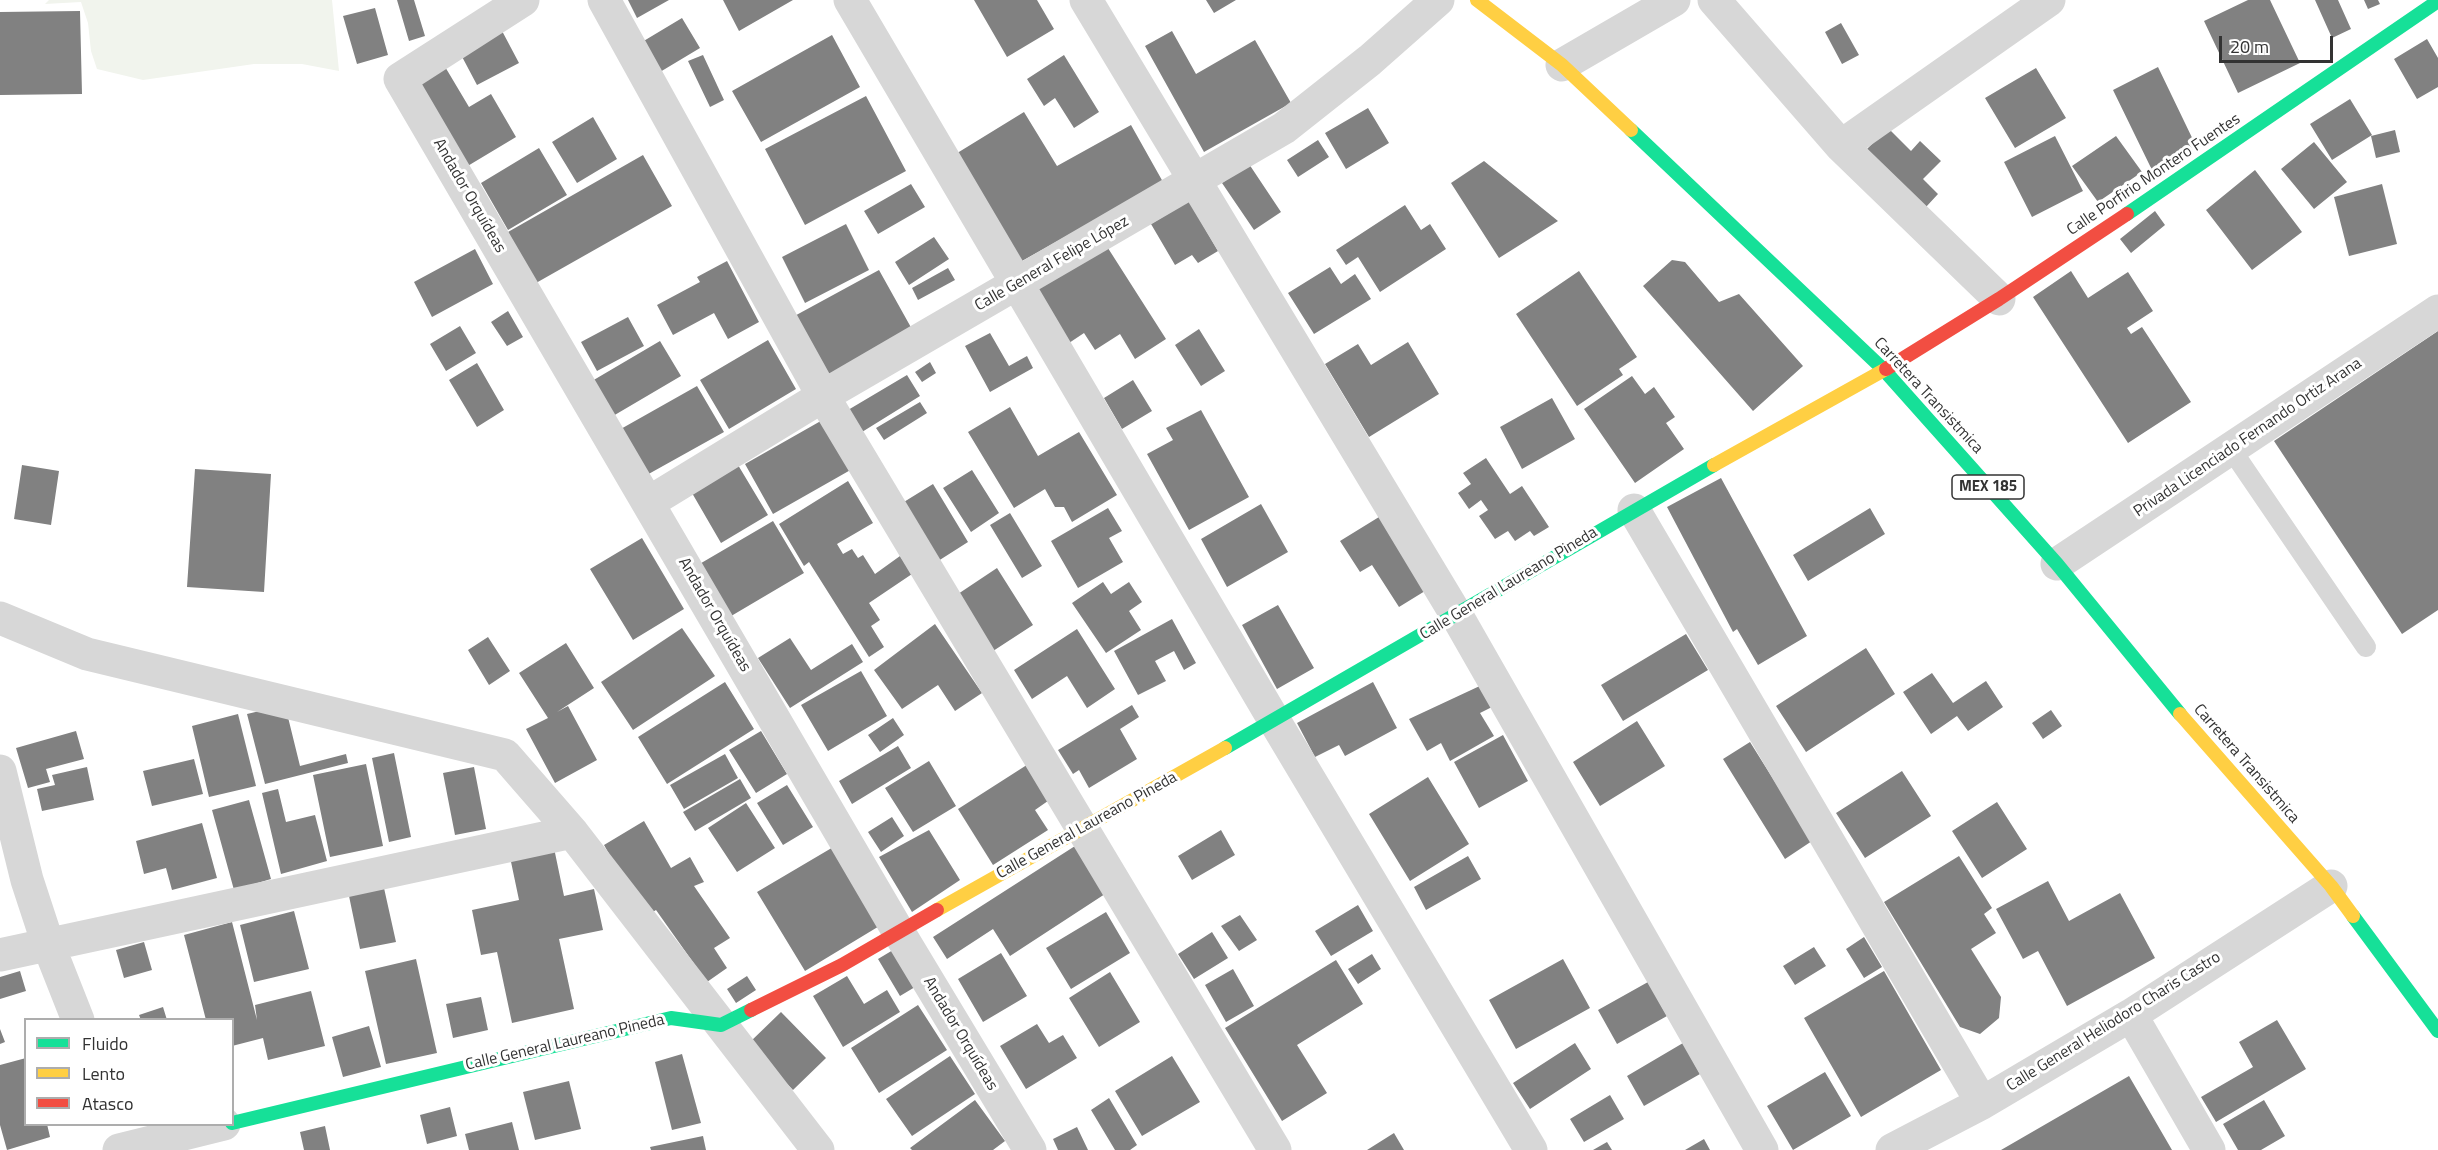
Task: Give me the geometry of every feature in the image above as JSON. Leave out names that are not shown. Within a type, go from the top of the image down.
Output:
[{"type":"street","name":"Andador Orquídeas","points":[[523,0],[400,79],[898,931],[1030,1150]]},
{"type":"street","points":[[604,0],[824,396],[1275,1150]]},
{"type":"street","points":[[850,0],[1274,720],[1531,1150]]},
{"type":"street","points":[[1086,0],[1457,616],[1762,1150]]},
{"type":"street","name":"Calle General Felipe López","points":[[648,503],[824,396],[1284,128],[1370,60],[1438,0]]},
{"type":"street","name":"Carretera Transistmica","points":[[1477,0],[1562,65],[1884,369],[2057,564],[2158,689],[2331,886],[2438,1031]]},
{"type":"street","points":[[1562,65],[1674,0]]},
{"type":"street","points":[[1714,0],[1841,146],[1999,299]]},
{"type":"street","points":[[1841,146],[2049,0]]},
{"type":"street","name":"Calle Porfirio Montero Fuentes","points":[[1884,369],[1999,299],[2438,1]]},
{"type":"street","name":"Privada Licenciado Fernando Ortiz Arana","points":[[2057,564],[2438,311]]},
{"type":"street","name":"Calle General Laureano Pineda","points":[[234,1123],[672,1018],[721,1025],[842,965],[898,931],[1084,829],[1457,616],[1634,510],[1884,369]]},
{"type":"street","points":[[1634,510],[1982,1103]]},
{"type":"street","points":[[0,618],[87,654],[505,755],[572,832],[818,1150]]},
{"type":"street","points":[[0,771],[27,880],[48,944],[77,1018]]},
{"type":"street","points":[[0,955],[572,832]]},
{"type":"street","name":"Calle General Heliodoro Charis Castro","points":[[1892,1150],[1982,1103],[2131,1015],[2331,886]]},
{"type":"street","points":[[2131,1015],[2210,1150]]},
{"type":"street","points":[[124,1143],[218,1126]]},
{"type":"lane","points":[[2231,449],[2366,647]]},
{"type":"shaded area","points":[[49,0],[332,0],[339,71],[302,64],[254,64],[143,80],[97,69],[91,51],[88,23],[81,2],[45,4]]},
{"type":"building","points":[[397,0],[414,0],[425,36],[409,41]]},
{"type":"building","points":[[628,0],[669,0],[637,18]]},
{"type":"building","points":[[723,0],[793,0],[739,31]]},
{"type":"building","points":[[974,0],[1037,0],[1054,29],[1007,57]]},
{"type":"building","points":[[1206,0],[1236,0],[1214,13]]},
{"type":"building","points":[[2248,0],[2270,0],[2300,63],[2238,93],[2204,21]]},
{"type":"building","points":[[2315,0],[2338,0],[2351,29],[2332,38]]},
{"type":"building","points":[[2364,0],[2378,0],[2380,4],[2368,9]]},
{"type":"building","points":[[375,8],[388,55],[357,64],[343,16]]},
{"type":"building","points":[[80,11],[82,94],[0,95],[0,12]]},
{"type":"building","points":[[682,18],[700,48],[655,75],[637,45]]},
{"type":"building","points":[[1841,23],[1859,55],[1842,64],[1825,32]]},
{"type":"building","points":[[501,29],[519,63],[477,85],[459,51]]},
{"type":"building","points":[[1172,31],[1196,74],[1255,40],[1291,103],[1204,152],[1145,46]]},
{"type":"building","points":[[832,35],[860,87],[761,142],[732,91]]},
{"type":"building","points":[[2427,39],[2438,58],[2438,87],[2417,99],[2394,59]]},
{"type":"building","points":[[703,55],[724,100],[710,107],[688,61]]},
{"type":"building","points":[[1064,55],[1099,112],[1074,128],[1055,98],[1044,106],[1027,79]]},
{"type":"building","points":[[441,60],[469,107],[491,94],[516,137],[461,170],[407,80]]},
{"type":"building","points":[[2158,67],[2197,148],[2152,170],[2113,90]]},
{"type":"building","points":[[2036,68],[2066,118],[2015,148],[1985,98]]},
{"type":"building","points":[[866,96],[906,171],[805,225],[765,149]]},
{"type":"building","points":[[2350,99],[2372,135],[2332,160],[2310,124]]},
{"type":"building","points":[[1368,108],[1389,143],[1346,169],[1325,133]]},
{"type":"building","points":[[1024,112],[1057,166],[1131,125],[1163,182],[1022,261],[954,155]]},
{"type":"building","points":[[593,117],[617,159],[577,183],[552,142]]},
{"type":"building","points":[[1888,128],[1911,151],[1920,141],[1941,161],[1923,179],[1938,194],[1926,207],[1867,149]]},
{"type":"building","points":[[2395,130],[2400,152],[2376,158],[2371,136]]},
{"type":"building","points":[[2055,136],[2083,191],[2032,217],[2004,162]]},
{"type":"building","points":[[2116,136],[2142,172],[2098,202],[2072,166]]},
{"type":"building","points":[[1318,140],[1329,157],[1298,177],[1287,160]]},
{"type":"building","points":[[2314,142],[2347,182],[2314,209],[2281,169]]},
{"type":"building","points":[[539,148],[567,195],[508,230],[481,183]]},
{"type":"building","points":[[643,155],[672,206],[536,283],[508,232]]},
{"type":"building","points":[[1484,161],[1558,221],[1499,258],[1451,183]]},
{"type":"building","points":[[1249,164],[1281,212],[1254,230],[1222,183]]},
{"type":"building","points":[[2255,170],[2302,232],[2252,270],[2206,210]]},
{"type":"building","points":[[911,184],[925,207],[878,234],[864,211]]},
{"type":"building","points":[[2382,184],[2397,244],[2349,256],[2334,197]]},
{"type":"building","points":[[1189,201],[1218,251],[1198,263],[1192,255],[1175,265],[1151,224]]},
{"type":"building","points":[[1405,205],[1421,230],[1430,224],[1446,249],[1380,292],[1358,257],[1346,265],[1336,250]]},
{"type":"building","points":[[2155,211],[2165,225],[2131,253],[2120,239]]},
{"type":"building","points":[[846,224],[869,270],[805,303],[782,257]]},
{"type":"building","points":[[934,237],[949,259],[909,285],[895,262]]},
{"type":"building","points":[[1106,245],[1166,339],[1135,359],[1120,334],[1095,350],[1084,333],[1063,347],[1030,293]]},
{"type":"building","points":[[475,249],[493,284],[432,317],[414,282]]},
{"type":"building","points":[[1672,260],[1685,262],[1719,302],[1739,294],[1803,366],[1753,411],[1643,286]]},
{"type":"building","points":[[727,261],[759,322],[728,339],[714,313],[673,335],[657,305],[700,282],[697,277]]},
{"type":"building","points":[[1330,267],[1341,284],[1355,274],[1371,299],[1314,334],[1288,293]]},
{"type":"building","points":[[948,268],[955,280],[918,300],[912,288]]},
{"type":"building","points":[[879,270],[913,331],[822,381],[789,319]]},
{"type":"building","points":[[1579,271],[1637,357],[1619,369],[1623,375],[1577,406],[1516,314]]},
{"type":"building","points":[[2071,271],[2088,298],[2128,272],[2153,311],[2127,328],[2131,334],[2142,327],[2191,402],[2128,443],[2033,297]]},
{"type":"building","points":[[508,311],[523,337],[507,346],[491,322]]},
{"type":"building","points":[[628,317],[644,346],[597,371],[581,342]]},
{"type":"building","points":[[460,326],[476,353],[446,371],[430,344]]},
{"type":"building","points":[[1199,329],[1225,371],[1201,386],[1175,345]]},
{"type":"building","points":[[2438,331],[2438,610],[2402,634],[2274,441]]},
{"type":"building","points":[[990,333],[1009,366],[1027,356],[1033,368],[990,392],[965,346]]},
{"type":"building","points":[[768,340],[796,389],[729,429],[700,380]]},
{"type":"building","points":[[660,341],[681,376],[613,416],[592,381]]},
{"type":"building","points":[[1408,342],[1439,394],[1369,437],[1325,364],[1358,344],[1371,365]]},
{"type":"building","points":[[930,362],[936,373],[922,382],[915,372]]},
{"type":"building","points":[[477,363],[504,410],[477,427],[449,380]]},
{"type":"building","points":[[907,375],[920,396],[862,432],[848,410]]},
{"type":"building","points":[[1632,376],[1645,394],[1654,387],[1675,417],[1666,423],[1684,449],[1635,483],[1584,409]]},
{"type":"building","points":[[1133,380],[1152,411],[1122,429],[1104,398]]},
{"type":"building","points":[[697,386],[724,432],[645,476],[619,430]]},
{"type":"building","points":[[1552,398],[1575,439],[1522,469],[1500,427]]},
{"type":"building","points":[[920,402],[927,413],[884,440],[876,428]]},
{"type":"building","points":[[1010,407],[1038,456],[1079,432],[1117,495],[1072,522],[1064,507],[1055,507],[1045,489],[1014,508],[968,432]]},
{"type":"building","points":[[1201,410],[1249,497],[1189,530],[1147,454],[1173,440],[1166,428]]},
{"type":"building","points":[[826,418],[854,468],[773,514],[745,464]]},
{"type":"building","points":[[1486,458],[1510,494],[1522,486],[1549,527],[1534,536],[1530,531],[1515,541],[1508,531],[1495,539],[1479,516],[1488,510],[1481,500],[1469,509],[1458,493],[1471,484],[1463,473]]},
{"type":"building","points":[[22,465],[59,471],[51,525],[14,519]]},
{"type":"building","points":[[738,465],[768,515],[721,543],[692,493]]},
{"type":"building","points":[[195,469],[271,474],[264,592],[187,587]]},
{"type":"building","points":[[972,470],[999,513],[971,532],[943,488]]},
{"type":"building","points":[[1721,478],[1807,636],[1758,665],[1737,629],[1733,632],[1667,507]]},
{"type":"building","points":[[848,481],[873,523],[837,544],[843,554],[852,549],[858,558],[863,555],[875,574],[900,556],[912,574],[869,603],[880,620],[871,626],[884,647],[869,657],[809,562],[804,566],[779,524]]},
{"type":"building","points":[[933,484],[968,542],[935,563],[899,505]]},
{"type":"building","points":[[1261,504],[1288,552],[1227,587],[1201,539]]},
{"type":"building","points":[[1108,508],[1122,531],[1109,538],[1123,562],[1078,588],[1051,541]]},
{"type":"building","points":[[1870,508],[1885,534],[1808,581],[1793,555]]},
{"type":"building","points":[[1010,513],[1042,566],[1022,578],[990,525]]},
{"type":"building","points":[[1379,517],[1425,591],[1399,607],[1372,565],[1360,572],[1340,541]]},
{"type":"building","points":[[773,521],[804,573],[721,622],[691,569]]},
{"type":"building","points":[[642,538],[684,609],[633,640],[590,569]]},
{"type":"building","points":[[997,568],[1033,625],[990,653],[955,596]]},
{"type":"building","points":[[1103,582],[1111,594],[1129,582],[1142,602],[1129,611],[1141,630],[1106,653],[1072,603]]},
{"type":"building","points":[[1278,605],[1314,668],[1277,689],[1242,625]]},
{"type":"building","points":[[1172,619],[1196,663],[1184,670],[1174,651],[1155,661],[1166,681],[1138,695],[1114,651]]},
{"type":"building","points":[[935,624],[982,693],[955,711],[938,685],[902,709],[874,670]]},
{"type":"building","points":[[682,628],[715,676],[633,730],[601,682]]},
{"type":"building","points":[[1077,629],[1115,689],[1087,708],[1067,676],[1032,699],[1014,670]]},
{"type":"building","points":[[1686,634],[1708,670],[1623,721],[1601,685]]},
{"type":"building","points":[[488,637],[510,671],[489,685],[468,650]]},
{"type":"building","points":[[790,638],[811,670],[852,644],[863,662],[790,708],[758,658]]},
{"type":"building","points":[[566,643],[594,688],[557,712],[568,706],[597,760],[555,783],[526,729],[548,718],[519,673]]},
{"type":"building","points":[[1866,648],[1895,694],[1806,752],[1776,706]]},
{"type":"building","points":[[861,671],[887,716],[828,751],[801,705]]},
{"type":"building","points":[[1932,673],[1953,703],[1986,681],[2003,707],[1968,731],[1957,716],[1931,734],[1903,692]]},
{"type":"building","points":[[725,682],[754,729],[667,784],[638,737]]},
{"type":"building","points":[[1373,682],[1397,728],[1345,756],[1339,745],[1315,757],[1297,723]]},
{"type":"building","points":[[1484,684],[1496,705],[1480,713],[1494,736],[1450,761],[1441,743],[1427,751],[1409,719]]},
{"type":"building","points":[[285,705],[300,766],[346,754],[348,763],[265,784],[247,714]]},
{"type":"building","points":[[1132,705],[1139,717],[1120,729],[1137,759],[1089,788],[1079,770],[1073,774],[1058,750]]},
{"type":"building","points":[[2051,710],[2062,726],[2043,739],[2032,723]]},
{"type":"building","points":[[238,714],[256,786],[209,797],[192,726]]},
{"type":"building","points":[[893,718],[904,735],[880,752],[868,735]]},
{"type":"building","points":[[1637,721],[1665,766],[1600,806],[1573,762]]},
{"type":"building","points":[[76,731],[84,759],[46,769],[50,782],[28,788],[16,748]]},
{"type":"building","points":[[761,731],[787,774],[756,793],[729,750]]},
{"type":"building","points":[[1503,735],[1528,781],[1479,808],[1454,762]]},
{"type":"building","points":[[1750,742],[1812,841],[1785,859],[1723,759]]},
{"type":"building","points":[[898,746],[911,768],[852,804],[839,781]]},
{"type":"building","points":[[394,753],[411,837],[389,842],[372,758]]},
{"type":"building","points":[[725,754],[738,778],[684,809],[670,785]]},
{"type":"building","points":[[194,759],[203,794],[152,806],[143,771]]},
{"type":"building","points":[[929,761],[956,806],[913,832],[885,788]]},
{"type":"building","points":[[1033,761],[1055,796],[1035,810],[1048,830],[993,865],[958,809]]},
{"type":"building","points":[[366,764],[383,846],[330,857],[313,775]]},
{"type":"building","points":[[87,767],[94,800],[42,811],[37,789],[55,785],[52,775]]},
{"type":"building","points":[[474,767],[486,829],[455,835],[443,773]]},
{"type":"building","points":[[1902,771],[1931,816],[1865,858],[1836,813]]},
{"type":"building","points":[[1428,777],[1469,844],[1410,881],[1369,814]]},
{"type":"building","points":[[740,779],[751,798],[695,831],[683,812]]},
{"type":"building","points":[[787,785],[813,827],[783,845],[757,803]]},
{"type":"building","points":[[278,789],[286,822],[315,815],[327,861],[281,874],[262,793]]},
{"type":"building","points":[[249,800],[271,879],[234,890],[212,810]]},
{"type":"building","points":[[1997,802],[2027,849],[1982,878],[1952,831]]},
{"type":"building","points":[[746,803],[775,848],[737,872],[708,828]]},
{"type":"building","points":[[892,817],[904,836],[881,852],[868,832]]},
{"type":"building","points":[[644,821],[671,868],[690,857],[704,882],[694,886],[730,938],[714,948],[727,968],[707,982],[656,910],[645,917],[604,845]]},
{"type":"building","points":[[202,823],[217,878],[172,890],[166,868],[144,874],[136,841]]},
{"type":"building","points":[[929,830],[960,880],[912,912],[879,857]]},
{"type":"building","points":[[1221,830],[1235,855],[1192,880],[1178,856]]},
{"type":"building","points":[[835,846],[881,925],[805,971],[757,892]]},
{"type":"building","points":[[1075,846],[1105,894],[1010,956],[993,929],[947,959],[933,937]]},
{"type":"building","points":[[554,848],[564,896],[594,889],[603,930],[559,939],[574,1009],[512,1023],[497,952],[481,955],[472,910],[519,900],[510,857]]},
{"type":"building","points":[[1468,856],[1481,879],[1426,910],[1414,887]]},
{"type":"building","points":[[1959,856],[1992,908],[1984,914],[1996,933],[1971,949],[2001,997],[1999,1018],[1980,1034],[1960,1027],[1884,902]]},
{"type":"building","points":[[2048,881],[2069,921],[2120,893],[2155,958],[2067,1006],[2038,951],[2023,959],[1996,909]]},
{"type":"building","points":[[384,888],[396,942],[360,949],[349,896]]},
{"type":"building","points":[[1358,905],[1373,931],[1331,956],[1315,931]]},
{"type":"building","points":[[294,911],[309,969],[254,982],[240,925]]},
{"type":"building","points":[[1106,912],[1130,953],[1071,989],[1046,948]]},
{"type":"building","points":[[1240,915],[1257,940],[1239,951],[1221,926]]},
{"type":"building","points":[[232,922],[257,1020],[255,1005],[311,991],[325,1046],[268,1060],[263,1038],[234,1045],[234,1018],[205,1018],[184,935]]},
{"type":"building","points":[[1212,932],[1228,958],[1194,979],[1178,954]]},
{"type":"building","points":[[1864,937],[1882,967],[1864,978],[1846,949]]},
{"type":"building","points":[[144,942],[152,970],[124,978],[116,950]]},
{"type":"building","points":[[898,947],[920,984],[900,996],[878,959]]},
{"type":"building","points":[[1814,947],[1826,966],[1795,985],[1783,966]]},
{"type":"building","points":[[1001,953],[1027,996],[983,1022],[958,979]]},
{"type":"building","points":[[1372,954],[1381,969],[1358,984],[1348,969]]},
{"type":"building","points":[[416,959],[437,1053],[386,1064],[365,971]]},
{"type":"building","points":[[1563,959],[1590,1008],[1516,1049],[1489,1000]]},
{"type":"building","points":[[1336,960],[1363,1004],[1297,1045],[1327,1093],[1282,1121],[1225,1028]]},
{"type":"building","points":[[1233,969],[1254,1006],[1226,1022],[1205,985]]},
{"type":"building","points":[[20,971],[26,991],[0,999],[0,977]]},
{"type":"building","points":[[1884,971],[1941,1070],[1861,1117],[1804,1018]]},
{"type":"building","points":[[1110,972],[1140,1022],[1099,1047],[1069,998]]},
{"type":"building","points":[[747,976],[756,990],[736,1003],[727,989]]},
{"type":"building","points":[[847,976],[864,1004],[887,990],[900,1012],[843,1047],[813,996]]},
{"type":"building","points":[[1648,982],[1667,1016],[1617,1044],[1598,1010]]},
{"type":"building","points":[[481,997],[488,1030],[453,1038],[446,1004]]},
{"type":"building","points":[[918,1005],[947,1050],[879,1093],[851,1048]]},
{"type":"building","points":[[163,1007],[166,1018],[140,1018],[139,1015]]},
{"type":"building","points":[[781,1012],[826,1058],[793,1090],[748,1044]]},
{"type":"building","points":[[2277,1020],[2306,1069],[2216,1122],[2201,1097],[2253,1067],[2239,1042]]},
{"type":"building","points":[[1037,1024],[1049,1043],[1063,1035],[1077,1058],[1026,1089],[1000,1046]]},
{"type":"building","points":[[369,1026],[381,1067],[343,1077],[332,1037]]},
{"type":"building","points":[[0,1029],[5,1042],[0,1044]]},
{"type":"building","points":[[1575,1043],[1591,1069],[1530,1109],[1513,1083]]},
{"type":"building","points":[[1683,1043],[1700,1074],[1644,1106],[1627,1076]]},
{"type":"building","points":[[682,1054],[701,1123],[672,1130],[655,1062]]},
{"type":"building","points":[[950,1056],[975,1094],[912,1136],[886,1099]]},
{"type":"building","points":[[1172,1056],[1200,1102],[1142,1136],[1115,1091]]},
{"type":"building","points":[[24,1059],[24,1126],[47,1126],[50,1137],[7,1150],[0,1125],[0,1065]]},
{"type":"building","points":[[1825,1072],[1851,1116],[1793,1150],[1767,1106]]},
{"type":"building","points":[[2129,1076],[2172,1150],[2001,1150]]},
{"type":"building","points":[[569,1081],[581,1129],[535,1140],[523,1092]]},
{"type":"building","points":[[1610,1095],[1624,1119],[1584,1142],[1570,1119]]},
{"type":"building","points":[[1109,1098],[1137,1145],[1130,1150],[1115,1150],[1091,1110]]},
{"type":"building","points":[[975,1100],[1005,1141],[993,1150],[912,1150],[910,1148]]},
{"type":"building","points":[[2264,1100],[2285,1136],[2261,1150],[2238,1150],[2223,1124]]},
{"type":"building","points":[[450,1107],[457,1136],[427,1144],[420,1115]]},
{"type":"building","points":[[512,1122],[519,1150],[469,1150],[465,1134]]},
{"type":"building","points":[[325,1126],[330,1150],[304,1150],[300,1132]]},
{"type":"building","points":[[1077,1127],[1088,1150],[1058,1150],[1053,1139]]},
{"type":"building","points":[[1394,1133],[1404,1150],[1367,1150]]},
{"type":"building","points":[[703,1136],[706,1150],[651,1150],[650,1147]]},
{"type":"building","points":[[1704,1139],[1710,1150],[1685,1150]]},
{"type":"building","points":[[1607,1142],[1612,1150],[1593,1150]]},
{"type":"traffic: fast","points":[[2127,214],[2438,1]]},
{"type":"traffic: fast","points":[[1631,130],[1884,370],[2057,564],[2180,714]]},
{"type":"traffic: fast","points":[[1225,748],[1714,465]]},
{"type":"traffic: fast","points":[[2353,916],[2438,1031]]},
{"type":"traffic: fast","points":[[234,1123],[671,1018],[721,1025],[751,1010]]},
{"type":"traffic: slow","points":[[1477,0],[1562,65],[1631,130]]},
{"type":"traffic: slow","points":[[1714,465],[1886,369]]},
{"type":"traffic: slow","points":[[2180,714],[2331,886],[2353,916]]},
{"type":"traffic: slow","points":[[937,910],[1225,748]]},
{"type":"traffic: jam","points":[[1886,369],[1999,299],[2127,214]]},
{"type":"traffic: jam","points":[[751,1010],[842,965],[937,910]]}]
